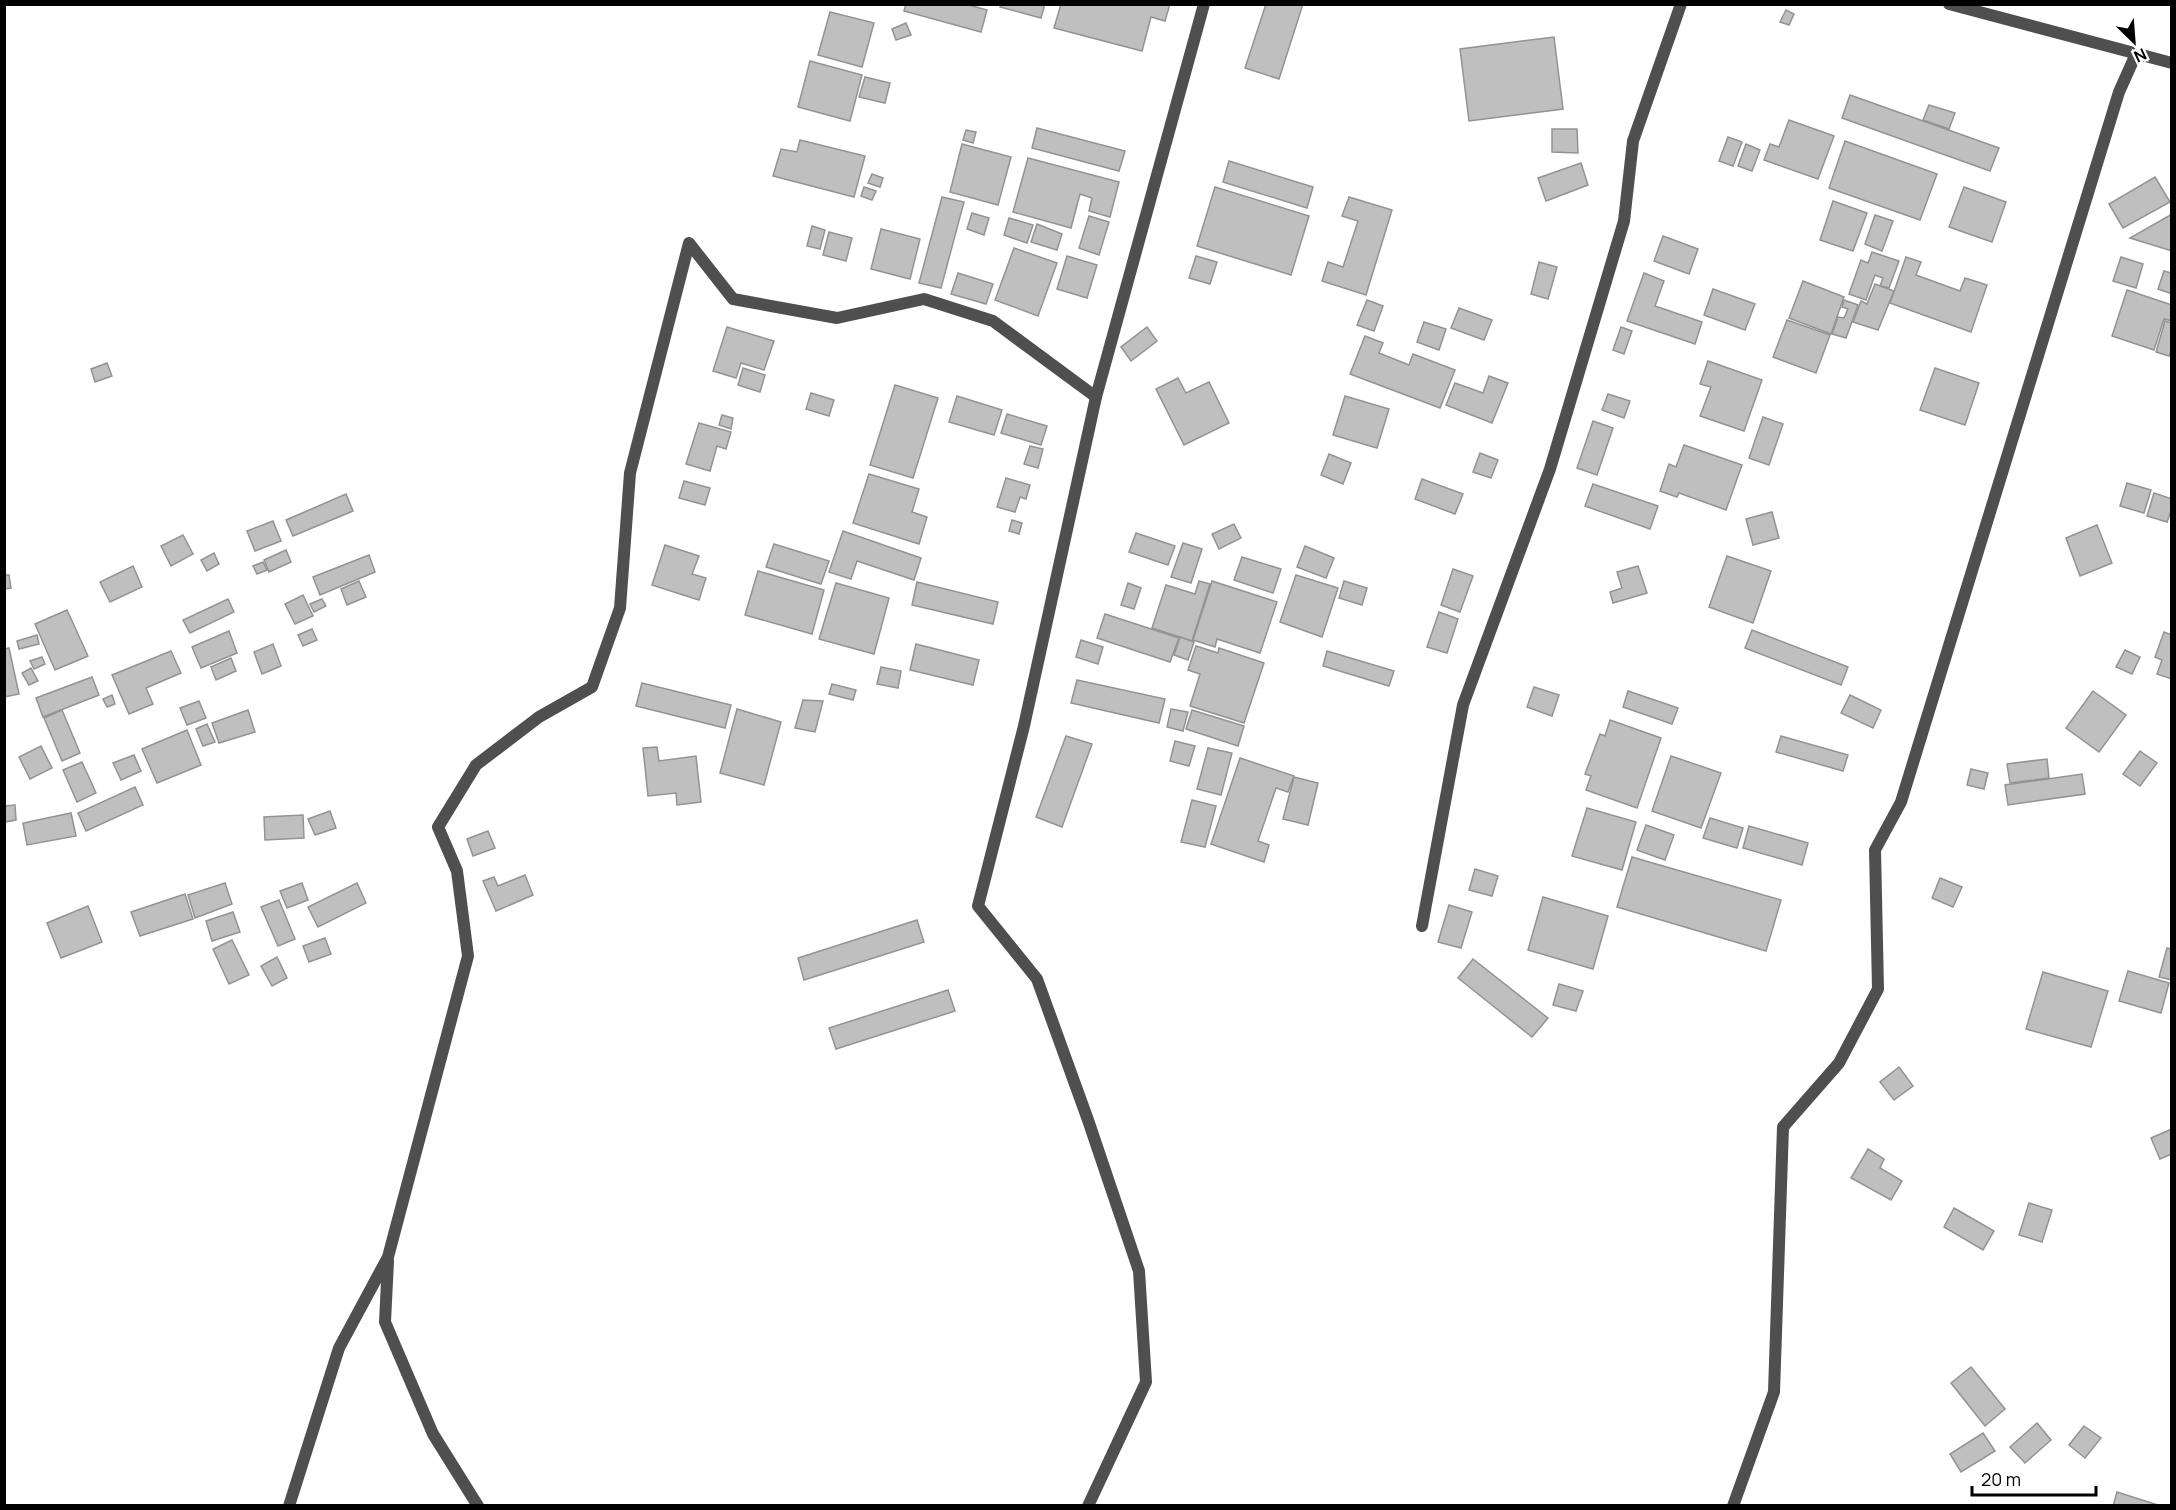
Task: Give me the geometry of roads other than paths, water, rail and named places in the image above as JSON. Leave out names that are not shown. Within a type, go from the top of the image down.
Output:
[{"type":"street","points":[[1088,1506],[1146,1382],[1138,1271],[1088,1120],[1037,978],[978,906],[1024,726],[1096,397],[1204,4]]},
{"type":"street","points":[[1422,926],[1464,705],[1551,469],[1624,221],[1633,141],[1681,4]]},
{"type":"street","points":[[1948,4],[2172,63]]},
{"type":"street","points":[[1733,1506],[1774,1392],[1783,1127],[1839,1063],[1878,989],[1875,850],[1901,802],[2115,103],[2136,54]]},
{"type":"street","points":[[478,1506],[434,1434],[385,1322],[388,1257],[468,956],[457,871],[438,826],[476,765],[539,717],[592,687],[620,608],[630,473],[689,243],[733,299],[837,318],[924,299],[993,321],[1096,397]]},
{"type":"street","points":[[289,1506],[339,1348],[388,1257]]}]
